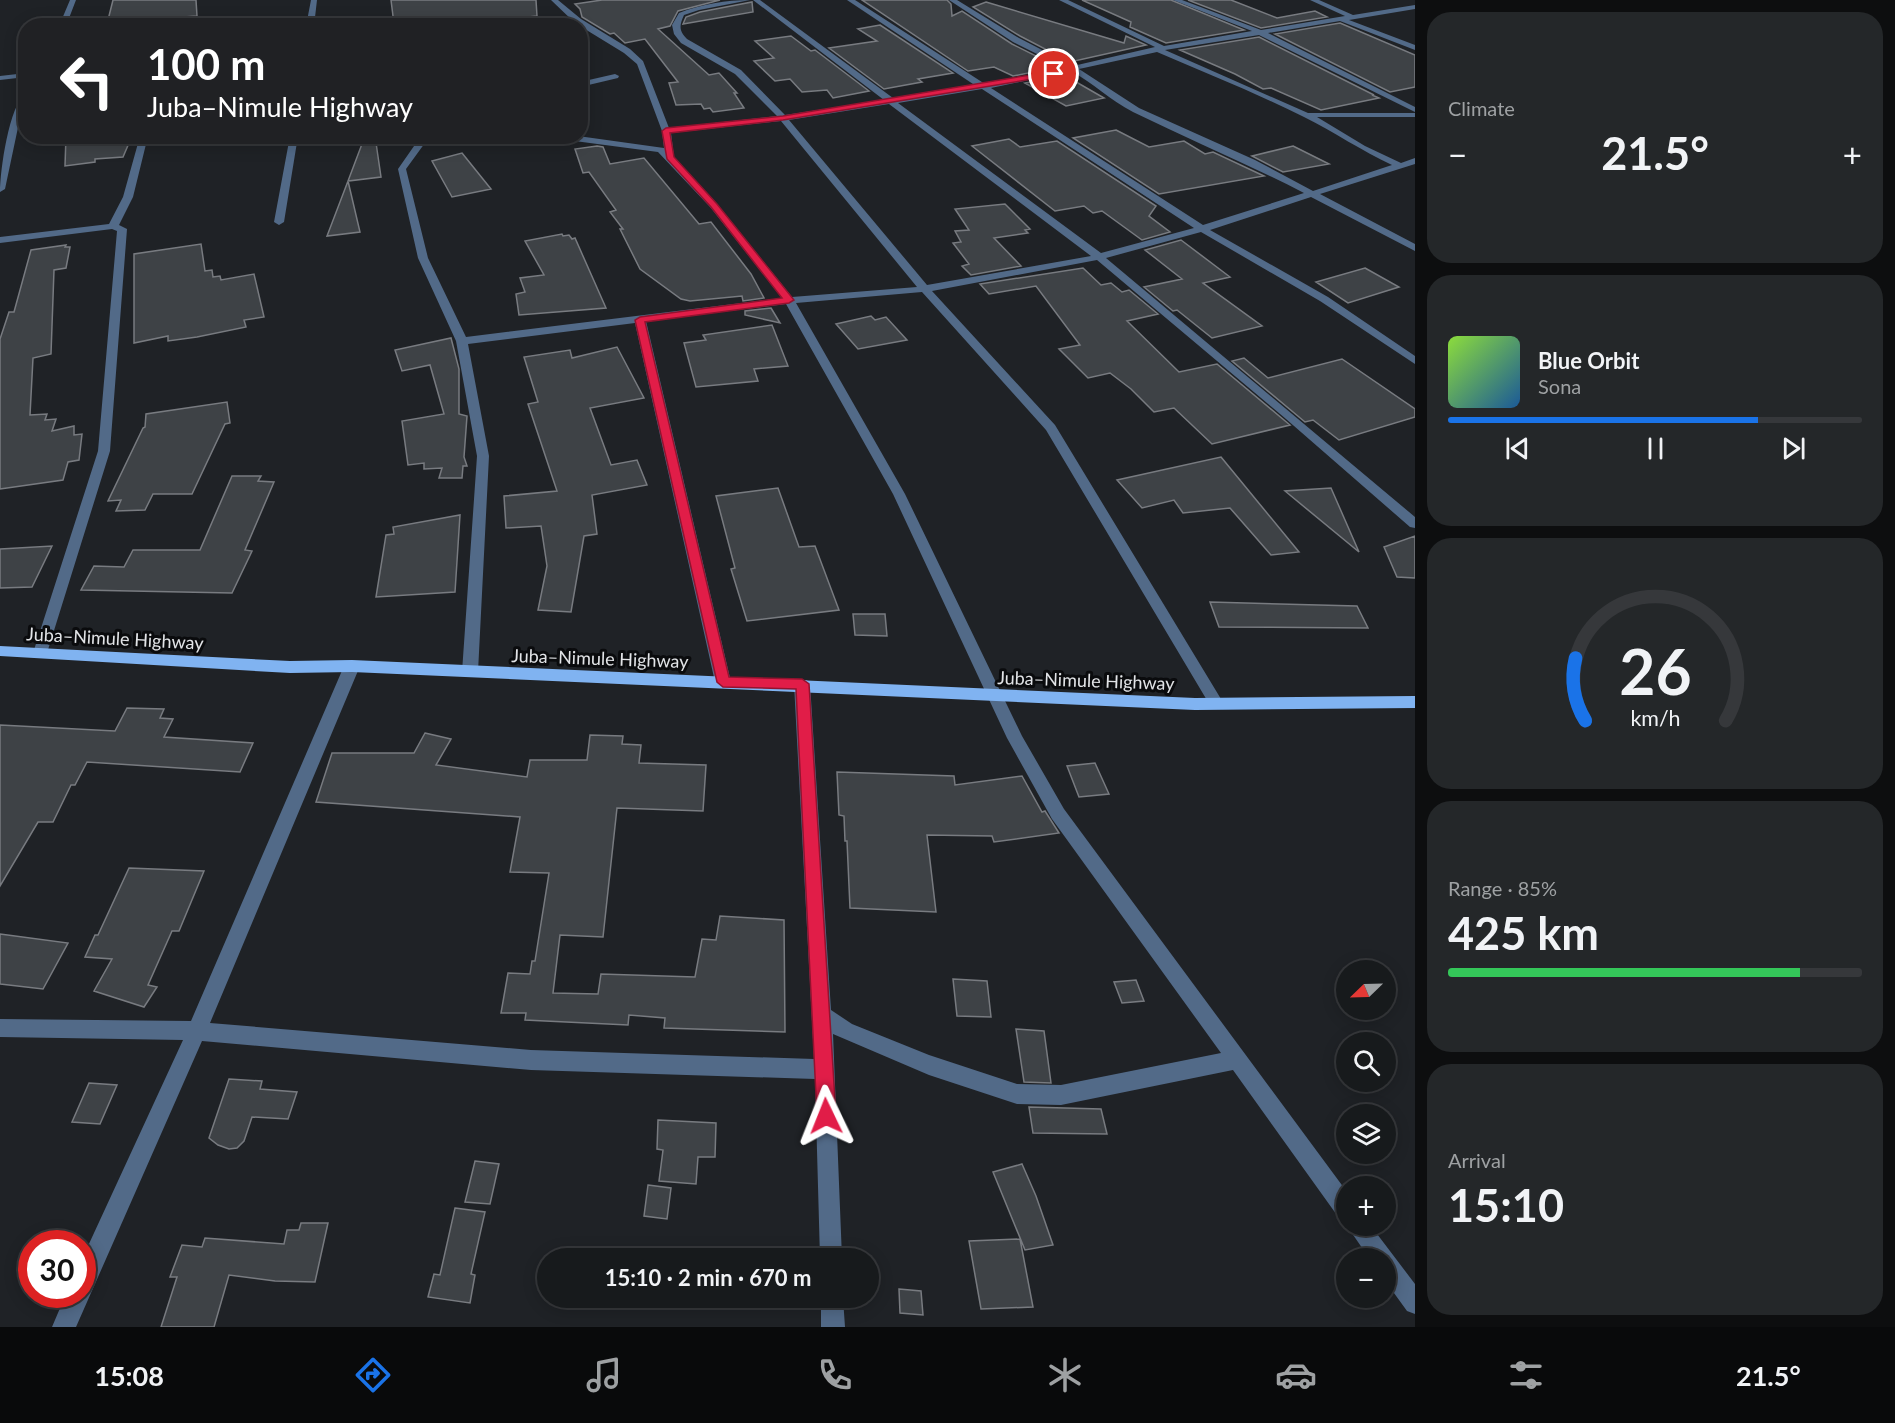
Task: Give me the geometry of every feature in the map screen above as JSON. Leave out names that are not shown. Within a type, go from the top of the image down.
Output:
[{"type":"main road","name":"Juba–Nimule Highway","points":[[0,651],[290,667],[352,666],[802,684],[997,696],[1216,703],[1415,702]]},
{"type":"street","points":[[65,18],[73,0]]},
{"type":"street","points":[[311,18],[314,0]]},
{"type":"street","points":[[554,0],[573,18]]},
{"type":"street","points":[[770,0],[698,8],[681,14],[676,25],[678,34],[684,41],[738,72],[783,118],[925,290],[1051,428],[1216,703]]},
{"type":"street","points":[[850,0],[1202,229],[1324,299],[1415,362]]},
{"type":"street","points":[[952,0],[1016,40],[1073,69],[1136,110],[1252,162],[1415,248]]},
{"type":"street","points":[[1062,0],[1160,48],[1265,94],[1307,115],[1362,148],[1409,164]]},
{"type":"street","points":[[1176,0],[1258,31],[1415,110]]},
{"type":"street","points":[[1313,0],[1352,17]]},
{"type":"street","points":[[754,1],[1099,257],[1290,416],[1415,524]]},
{"type":"street","points":[[666,131],[783,118],[983,86],[1073,69],[1160,48],[1415,7]]},
{"type":"street","points":[[1341,19],[1415,48]]},
{"type":"street","points":[[588,30],[627,51],[640,63],[666,131],[670,158]]},
{"type":"street","points":[[0,78],[18,76]]},
{"type":"street","points":[[588,83],[615,76]]},
{"type":"street","points":[[0,189],[18,113]]},
{"type":"street","points":[[1307,115],[1415,115]]},
{"type":"street","points":[[588,140],[661,150],[714,206],[789,300],[899,494],[1020,747],[1058,814],[1336,1195]]},
{"type":"street","points":[[113,226],[128,197],[142,144]]},
{"type":"street","points":[[279,222],[293,144]]},
{"type":"street","points":[[420,144],[402,169],[423,258],[462,341],[483,456],[470,672]]},
{"type":"street","points":[[462,341],[789,300],[925,290],[1099,257],[1202,229],[1409,164]]},
{"type":"street","points":[[0,240],[113,226],[122,229],[104,451],[40,653]]},
{"type":"street","points":[[640,320],[723,682]]},
{"type":"street","points":[[96,1254],[197,1031],[352,666]]},
{"type":"street","points":[[802,684],[825,1069],[831,1248]]},
{"type":"street","points":[[821,1014],[856,1035],[929,1065],[1017,1094],[1061,1095],[1236,1060]]},
{"type":"street","points":[[0,1028],[197,1031],[531,1060],[825,1069]]},
{"type":"street","points":[[1366,1236],[1375,1248]]},
{"type":"street","points":[[1396,1276],[1415,1302]]},
{"type":"street","points":[[64,1327],[72,1308]]},
{"type":"street","points":[[833,1308],[834,1327]]},
{"type":"building","points":[[113,0],[196,0],[197,16],[108,18]]},
{"type":"building","points":[[391,0],[536,0],[537,16],[393,18]]},
{"type":"building","points":[[602,0],[720,0],[678,11],[670,26],[658,29],[709,75],[719,73],[737,93],[734,93],[744,108],[713,112],[710,108],[704,109],[701,104],[676,105],[669,83],[678,82],[645,39],[625,43],[614,33],[610,34],[588,21],[588,18],[582,17],[580,9],[575,4]]},
{"type":"building","points":[[862,0],[947,0],[951,4],[952,16],[962,11],[1012,44],[1054,65],[1049,66],[1053,68],[1013,76],[994,67],[968,71]]},
{"type":"building","points":[[1082,0],[1171,0],[1244,30],[1166,43],[1130,27],[1131,22]]},
{"type":"building","points":[[1188,0],[1231,0],[1277,18],[1315,11],[1327,17],[1261,28]]},
{"type":"building","points":[[752,2],[753,12],[683,24],[686,17],[700,12]]},
{"type":"building","points":[[986,2],[1124,43],[1126,36],[1146,45],[1070,62],[1020,36],[973,7]]},
{"type":"building","points":[[1340,23],[1415,55],[1415,87],[1390,92],[1275,34]]},
{"type":"building","points":[[880,25],[953,73],[918,79],[922,82],[884,89],[829,48],[877,41],[858,29]]},
{"type":"building","points":[[791,36],[811,51],[815,50],[869,91],[833,98],[827,90],[802,92],[790,79],[775,81],[754,61],[774,58],[755,41]]},
{"type":"building","points":[[1259,37],[1379,98],[1321,110],[1271,88],[1263,89],[1180,50]]},
{"type":"building","points":[[1064,75],[1104,98],[1066,106],[1025,83]]},
{"type":"building","points":[[1116,130],[1149,147],[1184,141],[1205,154],[1213,152],[1264,176],[1159,194],[1073,138]]},
{"type":"building","points":[[1009,139],[1020,147],[1057,141],[1156,206],[1149,216],[1170,232],[1142,240],[1102,211],[1093,213],[1084,206],[1055,211],[972,146]]},
{"type":"building","points":[[66,144],[129,144],[123,157],[95,159],[95,162],[65,166]]},
{"type":"building","points":[[362,144],[376,144],[381,177],[348,181]]},
{"type":"building","points":[[1293,146],[1329,164],[1283,172],[1252,156]]},
{"type":"building","points":[[603,147],[610,164],[644,158],[699,224],[711,222],[751,274],[764,298],[743,301],[742,296],[690,301],[681,299],[640,269],[620,229],[623,229],[610,212],[616,210],[589,172],[583,173],[575,149]]},
{"type":"building","points":[[462,153],[491,189],[452,197],[432,161]]},
{"type":"building","points":[[348,181],[360,232],[327,236]]},
{"type":"building","points":[[1005,204],[1030,229],[1025,230],[1028,233],[994,238],[1021,266],[971,275],[962,266],[969,264],[953,243],[961,242],[955,231],[969,230],[955,209]]},
{"type":"building","points":[[562,234],[563,236],[569,235],[572,239],[575,238],[606,308],[519,315],[516,294],[525,292],[520,278],[544,275],[525,241]]},
{"type":"building","points":[[1181,240],[1230,277],[1203,283],[1262,326],[1212,338],[1144,287],[1182,279],[1145,250]]},
{"type":"building","points":[[201,244],[205,271],[212,270],[213,277],[220,276],[221,280],[254,274],[264,317],[244,320],[246,327],[197,337],[168,341],[168,336],[134,343],[134,254]]},
{"type":"building","points":[[66,245],[65,247],[70,247],[66,268],[54,270],[51,354],[33,358],[30,415],[47,414],[45,420],[56,419],[52,431],[74,426],[74,435],[82,434],[79,460],[68,462],[63,480],[0,489],[0,339],[9,312],[14,312],[31,250]]},
{"type":"building","points":[[1083,268],[1101,285],[1111,283],[1122,292],[1129,290],[1158,314],[1127,321],[1179,372],[1217,364],[1290,425],[1212,444],[1174,408],[1154,412],[1131,389],[1110,373],[1088,378],[1059,349],[1080,345],[1036,286],[989,294],[980,284]]},
{"type":"building","points":[[1365,268],[1399,287],[1348,303],[1316,282]]},
{"type":"building","points":[[771,308],[780,323],[745,315],[745,311]]},
{"type":"building","points":[[871,316],[875,320],[886,317],[907,340],[858,349],[836,324]]},
{"type":"building","points":[[772,325],[788,366],[754,369],[758,381],[696,387],[684,343],[706,340],[703,335]]},
{"type":"building","points":[[451,338],[459,369],[459,414],[467,416],[464,457],[467,466],[463,466],[462,478],[439,478],[442,468],[424,469],[424,463],[408,465],[402,421],[444,414],[430,365],[402,371],[395,350]]},
{"type":"building","points":[[617,347],[644,398],[590,408],[611,465],[637,460],[647,485],[592,495],[597,534],[584,536],[571,612],[538,610],[547,566],[541,526],[506,528],[504,496],[557,491],[528,404],[538,402],[524,357],[570,350],[572,358]]},
{"type":"building","points":[[1244,358],[1268,378],[1342,359],[1415,409],[1415,417],[1339,440],[1313,420],[1305,422],[1232,361]]},
{"type":"building","points":[[227,402],[230,423],[225,424],[192,494],[153,494],[145,510],[116,511],[121,500],[108,501],[145,427],[146,414]]},
{"type":"building","points":[[1221,457],[1299,552],[1271,555],[1230,508],[1183,513],[1174,500],[1142,508],[1117,480]]},
{"type":"building","points":[[232,476],[261,476],[258,481],[274,482],[245,550],[252,551],[232,593],[81,590],[94,566],[124,567],[133,550],[200,550]]},
{"type":"building","points":[[778,488],[799,547],[815,546],[839,610],[747,621],[731,569],[735,568],[716,496]]},
{"type":"building","points":[[1331,488],[1359,552],[1285,491]]},
{"type":"building","points":[[460,515],[455,592],[376,597],[386,535],[394,534],[393,527]]},
{"type":"building","points":[[1415,536],[1415,578],[1397,577],[1384,547]]},
{"type":"building","points":[[52,546],[32,587],[0,588],[0,549]]},
{"type":"building","points":[[1210,602],[1357,606],[1368,628],[1219,627]]},
{"type":"building","points":[[853,614],[885,614],[887,636],[855,635]]},
{"type":"building","points":[[127,708],[164,709],[160,718],[173,719],[164,737],[253,743],[240,772],[87,762],[75,785],[71,785],[53,822],[38,822],[0,886],[0,725],[115,731]]},
{"type":"building","points":[[425,733],[451,739],[436,765],[527,777],[530,760],[587,760],[590,735],[623,736],[622,744],[641,745],[639,763],[706,765],[703,811],[617,808],[603,937],[560,935],[553,993],[598,994],[601,974],[695,977],[702,939],[716,940],[720,916],[784,920],[785,1032],[664,1028],[665,1018],[629,1015],[628,1025],[525,1020],[526,1013],[501,1013],[508,973],[530,974],[532,961],[535,961],[549,873],[510,872],[520,817],[316,802],[332,753],[414,753]]},
{"type":"building","points":[[1095,763],[1109,794],[1079,797],[1067,766]]},
{"type":"building","points":[[837,772],[954,776],[955,785],[1022,776],[1042,812],[1045,811],[1059,833],[994,842],[992,836],[927,835],[936,912],[850,908],[847,841],[845,841],[844,816],[839,815]]},
{"type":"building","points":[[129,868],[204,871],[179,931],[172,931],[148,985],[157,987],[144,1007],[94,991],[112,959],[85,957],[95,935],[98,935]]},
{"type":"building","points":[[0,934],[68,943],[43,989],[0,984]]},
{"type":"building","points":[[953,979],[987,981],[991,1017],[957,1016]]},
{"type":"building","points":[[1136,980],[1144,1001],[1122,1003],[1114,982]]},
{"type":"building","points":[[1016,1029],[1044,1031],[1051,1083],[1024,1082]]},
{"type":"building","points":[[229,1079],[262,1081],[260,1089],[297,1092],[288,1119],[252,1117],[244,1141],[237,1148],[229,1149],[218,1145],[209,1138]]},
{"type":"building","points":[[89,1083],[117,1085],[100,1124],[72,1122]]},
{"type":"building","points":[[1029,1107],[1101,1109],[1107,1134],[1033,1133]]},
{"type":"building","points":[[658,1120],[716,1123],[715,1157],[698,1157],[696,1184],[659,1181],[663,1150],[657,1149]]},
{"type":"building","points":[[475,1161],[499,1164],[490,1204],[465,1202]]},
{"type":"building","points":[[1022,1164],[1053,1245],[1025,1250],[993,1172]]},
{"type":"building","points":[[648,1185],[671,1188],[667,1219],[644,1216]]},
{"type":"building","points":[[455,1208],[485,1212],[471,1274],[475,1275],[470,1303],[428,1297],[434,1274],[440,1275]]},
{"type":"building","points":[[301,1223],[328,1223],[315,1282],[275,1281],[229,1275],[214,1327],[161,1327],[177,1277],[170,1277],[182,1245],[202,1247],[205,1238],[284,1244],[287,1230],[299,1230]]},
{"type":"building","points":[[1020,1239],[1033,1307],[981,1309],[969,1241]]},
{"type":"building","points":[[899,1289],[921,1291],[923,1315],[900,1313]]},
{"type":"route","points":[[826,1116],[802,684],[723,682],[640,320],[789,300],[714,206],[670,158],[666,131],[783,118],[1054,74]]}]
